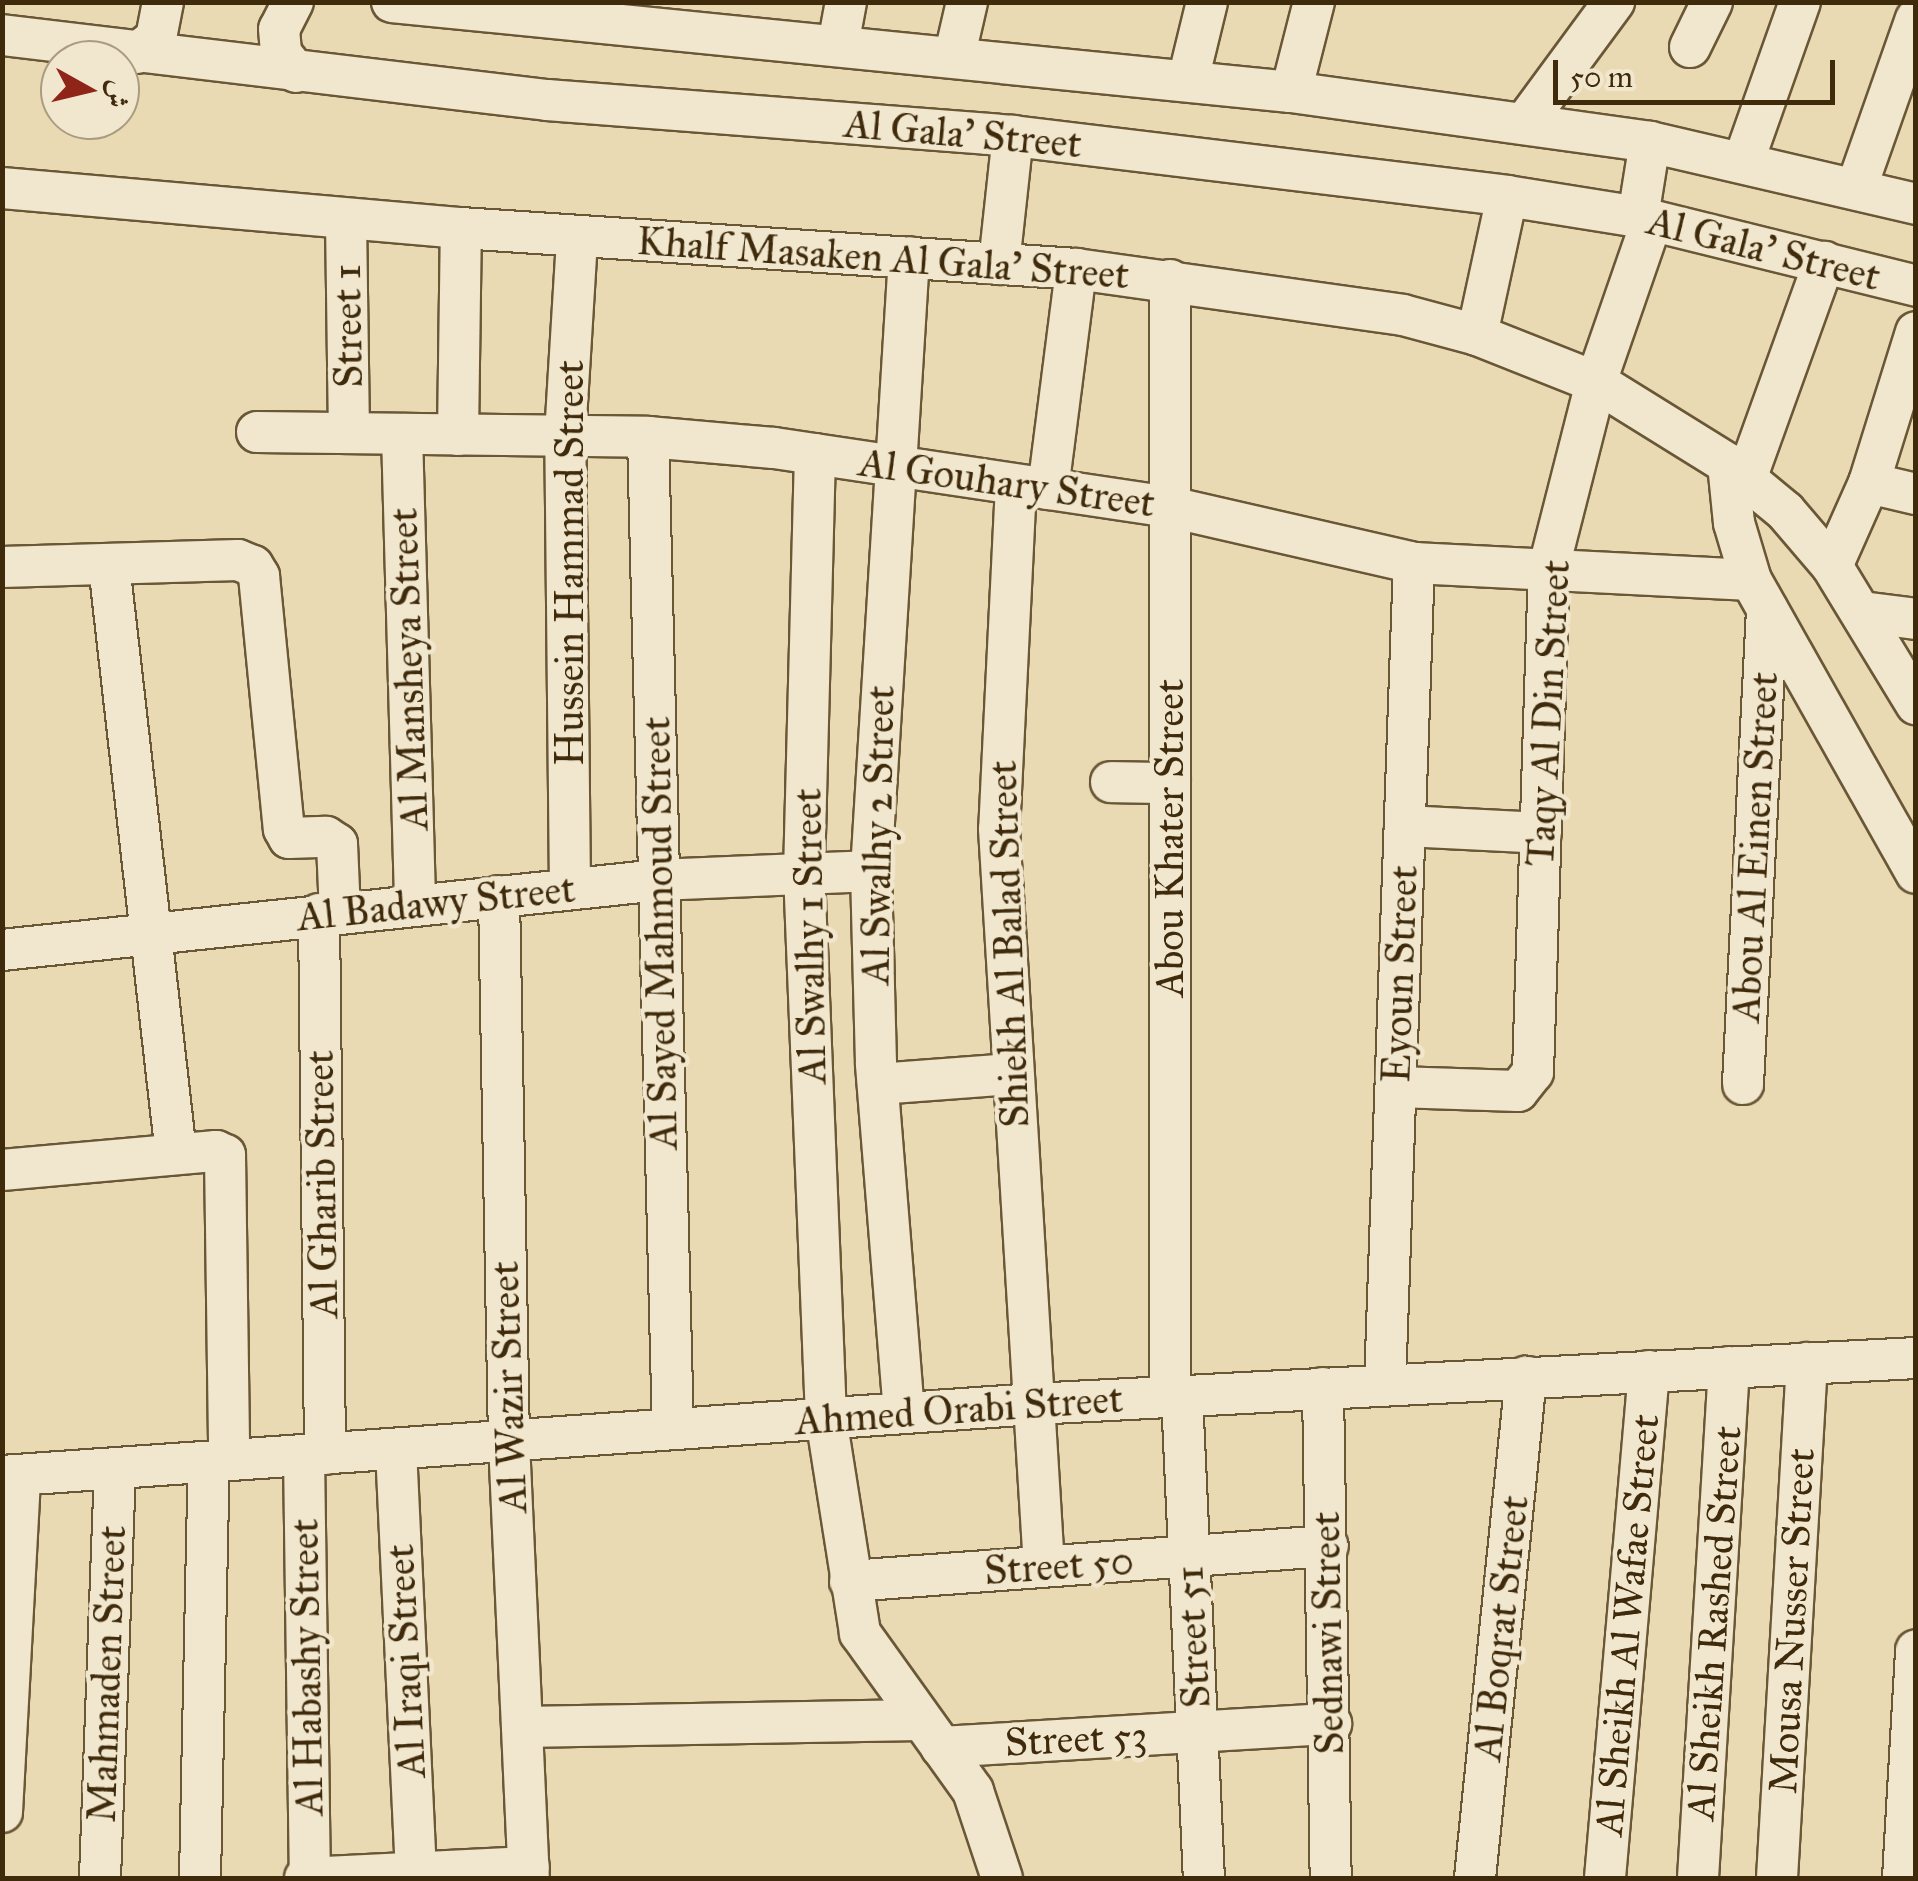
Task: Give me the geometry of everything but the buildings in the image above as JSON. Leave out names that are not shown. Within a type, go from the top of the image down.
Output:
[{"type":"street","points":[[140,51],[156,38],[163,2]]},
{"type":"street","points":[[294,2],[278,28],[281,53],[296,72]]},
{"type":"street","name":"Al Gala' Street","points":[[392,2],[759,20],[838,45],[955,54],[1291,92],[1650,142],[1744,160],[1916,204]]},
{"type":"street","points":[[838,45],[846,2]]},
{"type":"street","points":[[955,54],[968,2]]},
{"type":"street","points":[[1188,80],[1207,2]]},
{"type":"street","points":[[1291,92],[1314,2]]},
{"type":"street","points":[[1524,124],[1614,2]]},
{"type":"street","points":[[1690,47],[1712,2]]},
{"type":"street","points":[[1744,160],[1800,2]]},
{"type":"street","points":[[1856,189],[1916,20]]},
{"type":"street","name":"Al Gala' Street","points":[[2,34],[45,40]]},
{"type":"street","name":"Al Gala' Street","points":[[140,53],[296,72],[1014,136],[1506,196],[1645,219],[1916,286]]},
{"type":"street","points":[[999,264],[1014,136]]},
{"type":"street","name":"Taqy Al Din Street","points":[[1396,1087],[1526,1088],[1533,1072],[1549,567],[1596,382],[1645,219],[1650,142]]},
{"type":"street","name":"Khalf Masaken Al Gala' Street","points":[[2,188],[346,220],[1076,269],[1404,315],[1477,335],[1596,382],[1737,472],[1785,511],[1832,566],[1916,704]]},
{"type":"street","points":[[1477,335],[1506,196]]},
{"type":"street","name":"Street 1","points":[[346,220],[350,433]]},
{"type":"street","points":[[458,435],[461,228]]},
{"type":"street","name":"Hussein Hammad Street","points":[[570,889],[565,436],[577,237]]},
{"type":"street","name":"Al Swalhy 2 Street","points":[[904,1412],[878,1084],[871,871],[893,466],[909,258]]},
{"type":"street","points":[[1824,262],[1737,472],[1734,523],[1759,595],[1916,873]]},
{"type":"street","name":"Shiekh Al Balad Street","points":[[1044,1567],[998,829],[1032,487],[1076,269]]},
{"type":"street","name":"Abou Khater Street","points":[[1170,280],[1176,1396]]},
{"type":"street","points":[[1832,566],[1869,483],[1916,332]]},
{"type":"street","name":"Al Gouhary Street","points":[[257,432],[648,437],[815,454],[1170,507],[1414,564],[1549,567],[1759,595]]},
{"type":"street","name":"Al Mansheya Street","points":[[402,434],[415,904]]},
{"type":"street","name":"Al Sayed Mahmoud Street","points":[[648,437],[673,1429]]},
{"type":"street","name":"Al Swalhy 1 Street","points":[[815,454],[804,872],[826,1418],[850,1581],[870,1655],[973,1791],[1002,1878]]},
{"type":"street","points":[[1869,483],[1916,494]]},
{"type":"street","name":"Al Gharib Street","points":[[109,565],[238,560],[252,566],[259,576],[284,829],[289,838],[335,841],[314,1454]]},
{"type":"street","name":"Eyoun Street","points":[[1385,1384],[1414,564]]},
{"type":"street","points":[[2,567],[109,565],[176,1154]]},
{"type":"street","name":"Abou Al Einen Street","points":[[1743,1084],[1759,595]]},
{"type":"street","points":[[1862,612],[1916,619]]},
{"type":"street","points":[[1111,782],[1170,783]]},
{"type":"street","points":[[1405,826],[1541,833]]},
{"type":"street","name":"Al Badawy Street","points":[[2,950],[658,880],[871,871]]},
{"type":"street","name":"Al Wazir Street","points":[[499,896],[508,1442],[529,1873]]},
{"type":"street","points":[[878,1084],[1012,1074]]},
{"type":"street","points":[[2,1170],[216,1151],[229,1165],[200,1878]]},
{"type":"street","name":"Ahmed Orabi Street","points":[[11,1475],[1033,1404],[1916,1358]]},
{"type":"street","name":"Mousa Nusser Street","points":[[1777,1878],[1807,1363]]},
{"type":"street","name":"Al Sheikh Rashed Street","points":[[1698,1878],[1729,1367]]},
{"type":"street","name":"Al Sheikh Al Wafae Street","points":[[1605,1878],[1650,1371]]},
{"type":"street","name":"Al Boqrat Street","points":[[1475,1878],[1526,1377]]},
{"type":"street","name":"Sednawi Street","points":[[1322,1388],[1328,1546],[1331,1878]]},
{"type":"street","name":"Street 51","points":[[1176,1396],[1189,1556],[1204,1878]]},
{"type":"street","name":"Al Iraqi Street","points":[[396,1449],[416,1873]]},
{"type":"street","name":"Al Habashy Street","points":[[308,1878],[314,1454]]},
{"type":"street","name":"Mahmaden Street","points":[[100,1878],[115,1469]]},
{"type":"street","points":[[2,1812],[11,1475]]},
{"type":"street","name":"Street 50","points":[[850,1581],[1328,1546]]},
{"type":"street","points":[[1903,1878],[1916,1650]]},
{"type":"street","name":"Street 53","points":[[522,1727],[930,1734],[1198,1732],[1331,1724]]},
{"type":"street","points":[[308,1878],[529,1873]]}]
